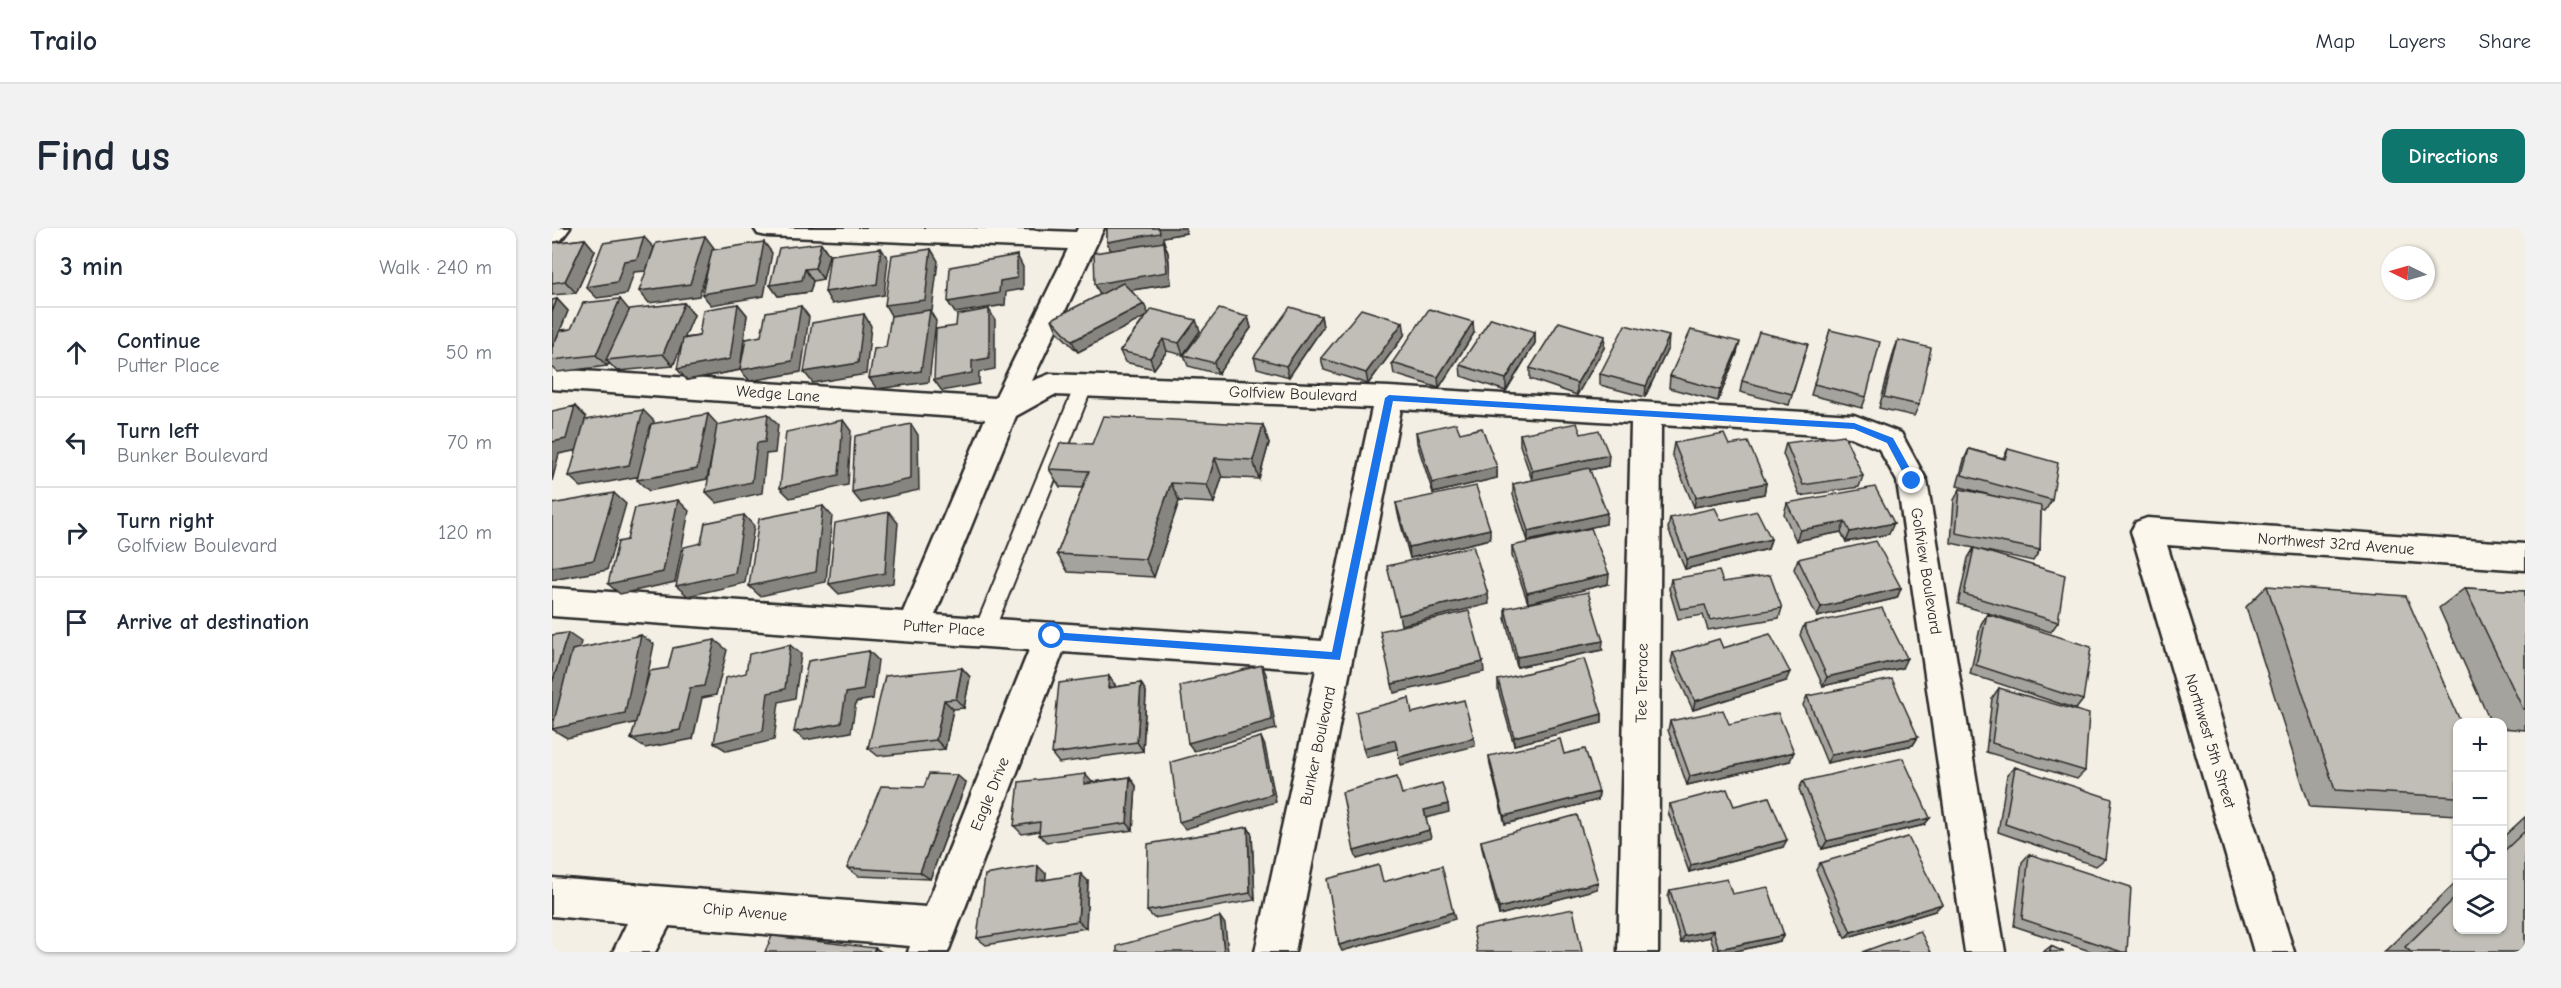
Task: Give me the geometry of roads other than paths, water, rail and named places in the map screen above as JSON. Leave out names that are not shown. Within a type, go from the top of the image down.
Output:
[{"type":"street","points":[[552,234],[557,228]]},
{"type":"street","points":[[767,228],[1088,235],[1004,409],[914,626]]},
{"type":"street","name":"Wedge Lane","points":[[552,379],[1004,409]]},
{"type":"street","name":"Golfview Boulevard","points":[[1004,409],[1050,384],[1083,385],[1389,398],[1854,426],[1890,441],[1912,481],[1985,952]]},
{"type":"street","name":"Bunker Boulevard","points":[[1275,952],[1389,398]]},
{"type":"street","name":"Tee Terrace","points":[[1638,952],[1646,413]]},
{"type":"street","name":"Northwest 32rd Avenue","points":[[2146,531],[2525,557]]},
{"type":"street","name":"Northwest 5th Street","points":[[2146,531],[2274,952]]},
{"type":"street","name":"Putter Place","points":[[552,602],[1336,657]]},
{"type":"street","name":"Eagle Drive","points":[[932,940],[1052,636]]},
{"type":"street","name":"Chip Avenue","points":[[552,897],[659,904],[932,940]]},
{"type":"street","points":[[633,952],[659,904]]},
{"type":"lane","points":[[984,631],[1083,385]]}]
